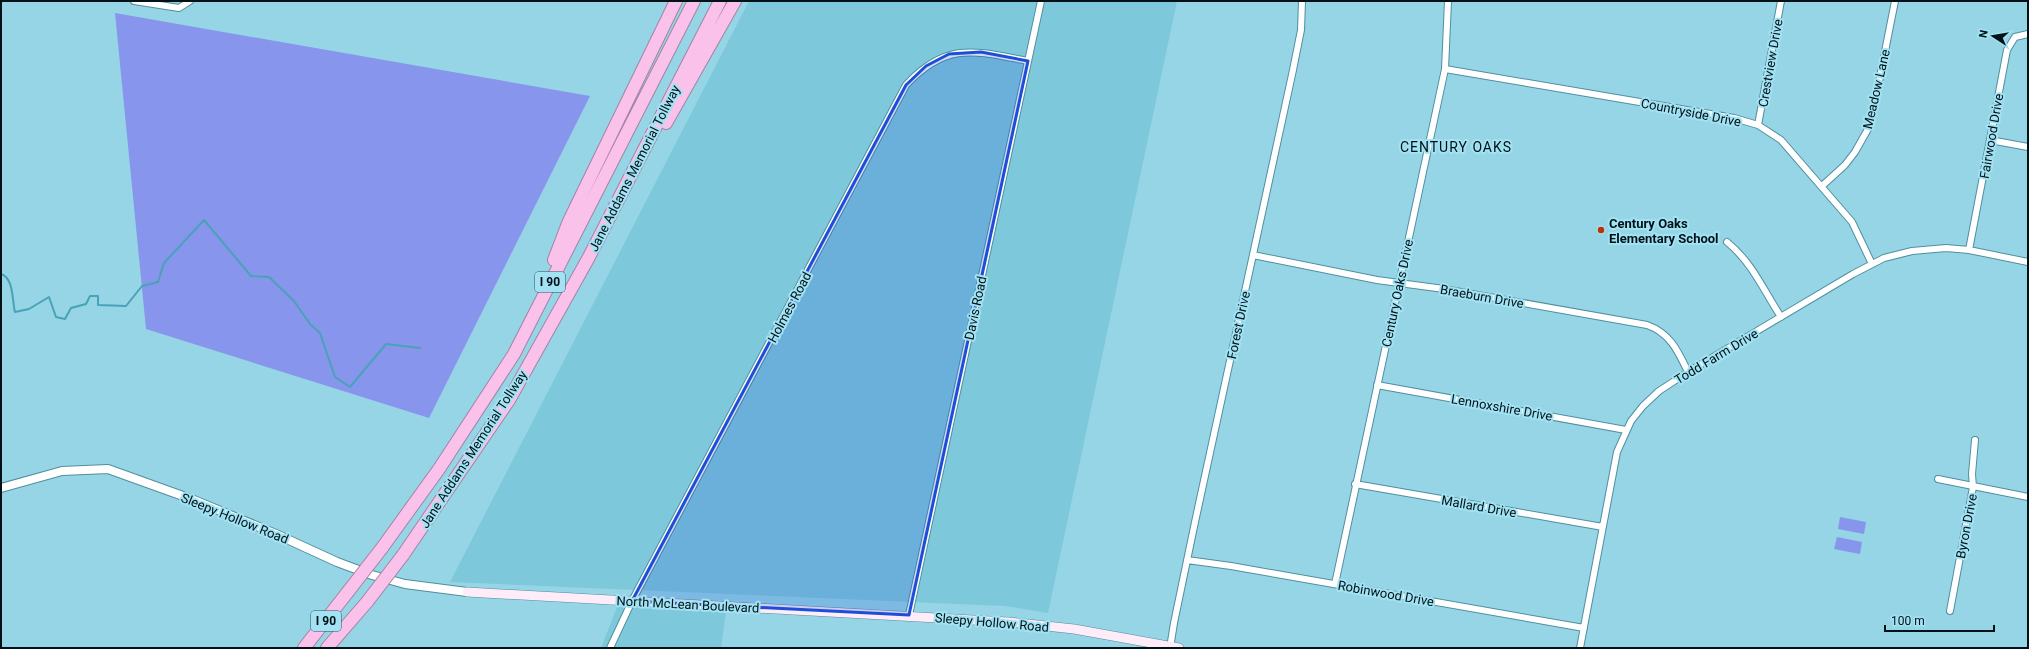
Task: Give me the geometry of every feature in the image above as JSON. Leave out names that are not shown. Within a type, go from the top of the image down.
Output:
[{"type":"highway","points":[[526,330],[569,221],[676,1]]},
{"type":"highway","name":"Jane Addams Memorial Tollway","points":[[304,648],[382,548],[439,469],[514,354],[694,1]]},
{"type":"highway","name":"Jane Addams Memorial Tollway","points":[[327,648],[367,602],[403,555],[509,400],[589,257],[720,1]]},
{"type":"highway","points":[[589,257],[735,1]]},
{"type":"main road","name":"North McLean Boulevard","points":[[467,592],[909,615]]},
{"type":"main road","name":"Sleepy Hollow Road","points":[[909,615],[1008,622],[1074,629],[1173,648]]},
{"type":"street","points":[[134,1],[179,8],[190,1]]},
{"type":"street","name":"Davis Road","points":[[909,615],[1042,1]]},
{"type":"street","name":"Forest Drive","points":[[1173,648],[1174,623],[1187,560],[1297,52],[1301,30],[1302,1]]},
{"type":"street","name":"Century Oaks Drive","points":[[1335,584],[1355,484],[1445,69],[1448,1]]},
{"type":"street","name":"Crestview Drive","points":[[1758,125],[1781,1]]},
{"type":"street","name":"Meadow Lane","points":[[1822,186],[1850,158],[1862,141],[1868,129],[1875,102],[1894,1]]},
{"type":"street","name":"Fairwood Drive","points":[[1969,250],[2007,50],[2015,37],[2028,34]]},
{"type":"street","name":"Holmes Road","points":[[610,648],[632,601],[906,85],[926,66],[948,54],[981,52],[1028,62]]},
{"type":"street","name":"Countryside Drive","points":[[1445,69],[1734,118],[1758,125],[1782,140],[1852,222],[1872,264]]},
{"type":"street","points":[[1990,140],[2028,148]]},
{"type":"street","points":[[1727,242],[1738,251],[1750,267],[1781,317]]},
{"type":"street","name":"Todd Farm Drive","points":[[1580,648],[1617,452],[1626,430],[1647,402],[1668,384],[1872,264],[1912,251],[1946,248],[1969,250],[2028,262]]},
{"type":"street","name":"Braeburn Drive","points":[[1254,255],[1377,280],[1444,289],[1655,327],[1671,340],[1688,372]]},
{"type":"street","name":"Lennoxshire Drive","points":[[1377,384],[1626,430]]},
{"type":"street","name":"Byron Drive","points":[[1950,611],[1973,487],[1972,474],[1975,440]]},
{"type":"street","name":"Sleepy Hollow Road","points":[[1,488],[62,471],[108,469],[194,500],[276,534],[337,562],[372,575],[405,584],[467,592]]},
{"type":"street","points":[[1938,479],[2028,497]]},
{"type":"street","name":"Mallard Drive","points":[[1355,484],[1603,527]]},
{"type":"street","name":"Robinwood Drive","points":[[1187,560],[1231,566],[1584,628]]},
{"type":"highlighted area","points":[[981,52],[1028,61],[909,615],[632,601],[906,85],[926,66],[949,54]]},
{"type":"shaded area","points":[[749,1],[1177,1],[1048,613],[1005,606],[450,582]]},
{"type":"shaded area","points":[[115,13],[590,96],[429,418],[146,329]]},
{"type":"shaded area","points":[[1840,517],[1866,522],[1864,534],[1838,529]]},
{"type":"shaded area","points":[[1837,537],[1862,542],[1860,554],[1834,549]]},
{"type":"shaded area","points":[[617,607],[726,612],[721,648],[601,648]]},
{"type":"waterway","points":[[1,274],[8,280],[12,290],[15,312],[29,309],[49,297],[56,317],[65,319],[71,308],[86,304],[90,296],[98,296],[98,305],[126,306],[142,286],[158,282],[164,263],[204,220],[251,276],[269,277],[294,301],[310,324],[320,333],[335,377],[350,387],[386,344],[420,348]]},
{"type":"place","name":"Century Oaks Elementary School","points":[[1601,230]]},
{"type":"district","name":"CENTURY OAKS","points":[[1456,147]]}]
